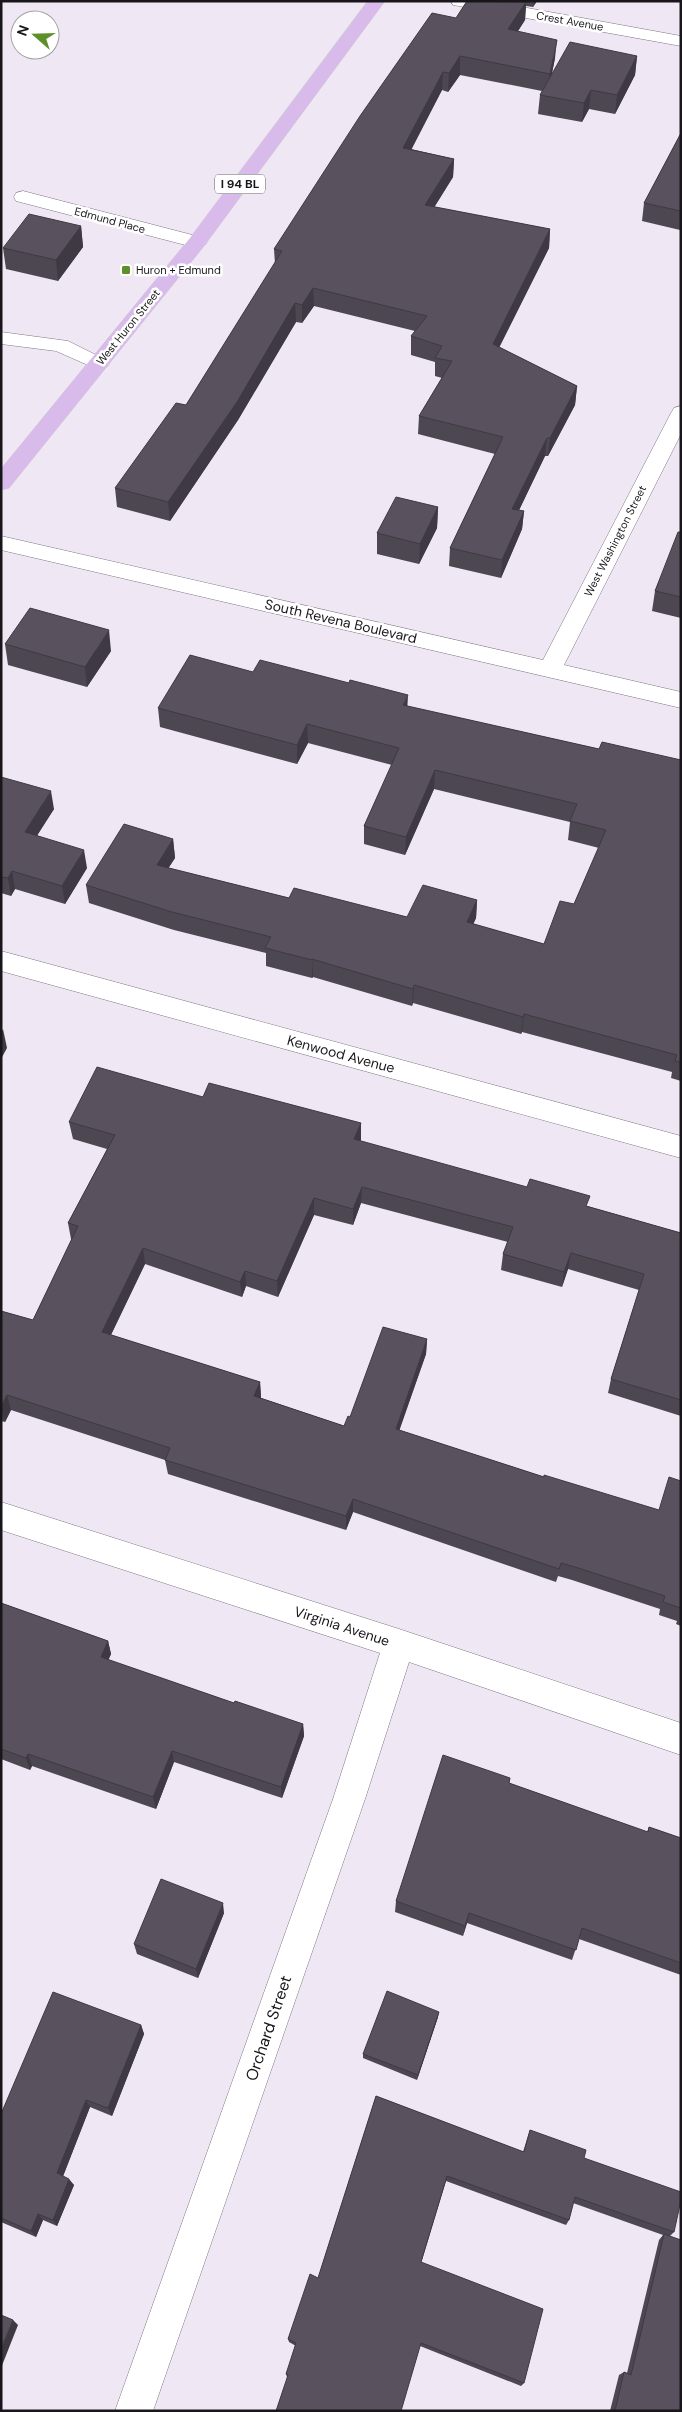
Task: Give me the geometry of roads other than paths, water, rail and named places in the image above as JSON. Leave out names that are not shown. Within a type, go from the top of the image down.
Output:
[{"type":"main road","name":"West Huron Street","points":[[1,482],[197,242],[378,1]]},
{"type":"street","name":"Crest Avenue","points":[[459,1],[681,41]]},
{"type":"street","name":"Edmund Place","points":[[23,197],[197,242]]},
{"type":"street","points":[[1,338],[61,345],[99,364]]},
{"type":"street","name":"West Washington Street","points":[[550,669],[681,413]]},
{"type":"street","name":"South Revena Boulevard","points":[[1,542],[681,700]]},
{"type":"street","name":"Kenwood Avenue","points":[[1,961],[681,1146]]},
{"type":"street","name":"Virginia Avenue","points":[[1,1516],[399,1644],[681,1739]]},
{"type":"street","name":"Orchard Street","points":[[134,2411],[349,1799],[399,1644]]},
{"type":"place","name":"Huron + Edmund","points":[[126,270]]}]
